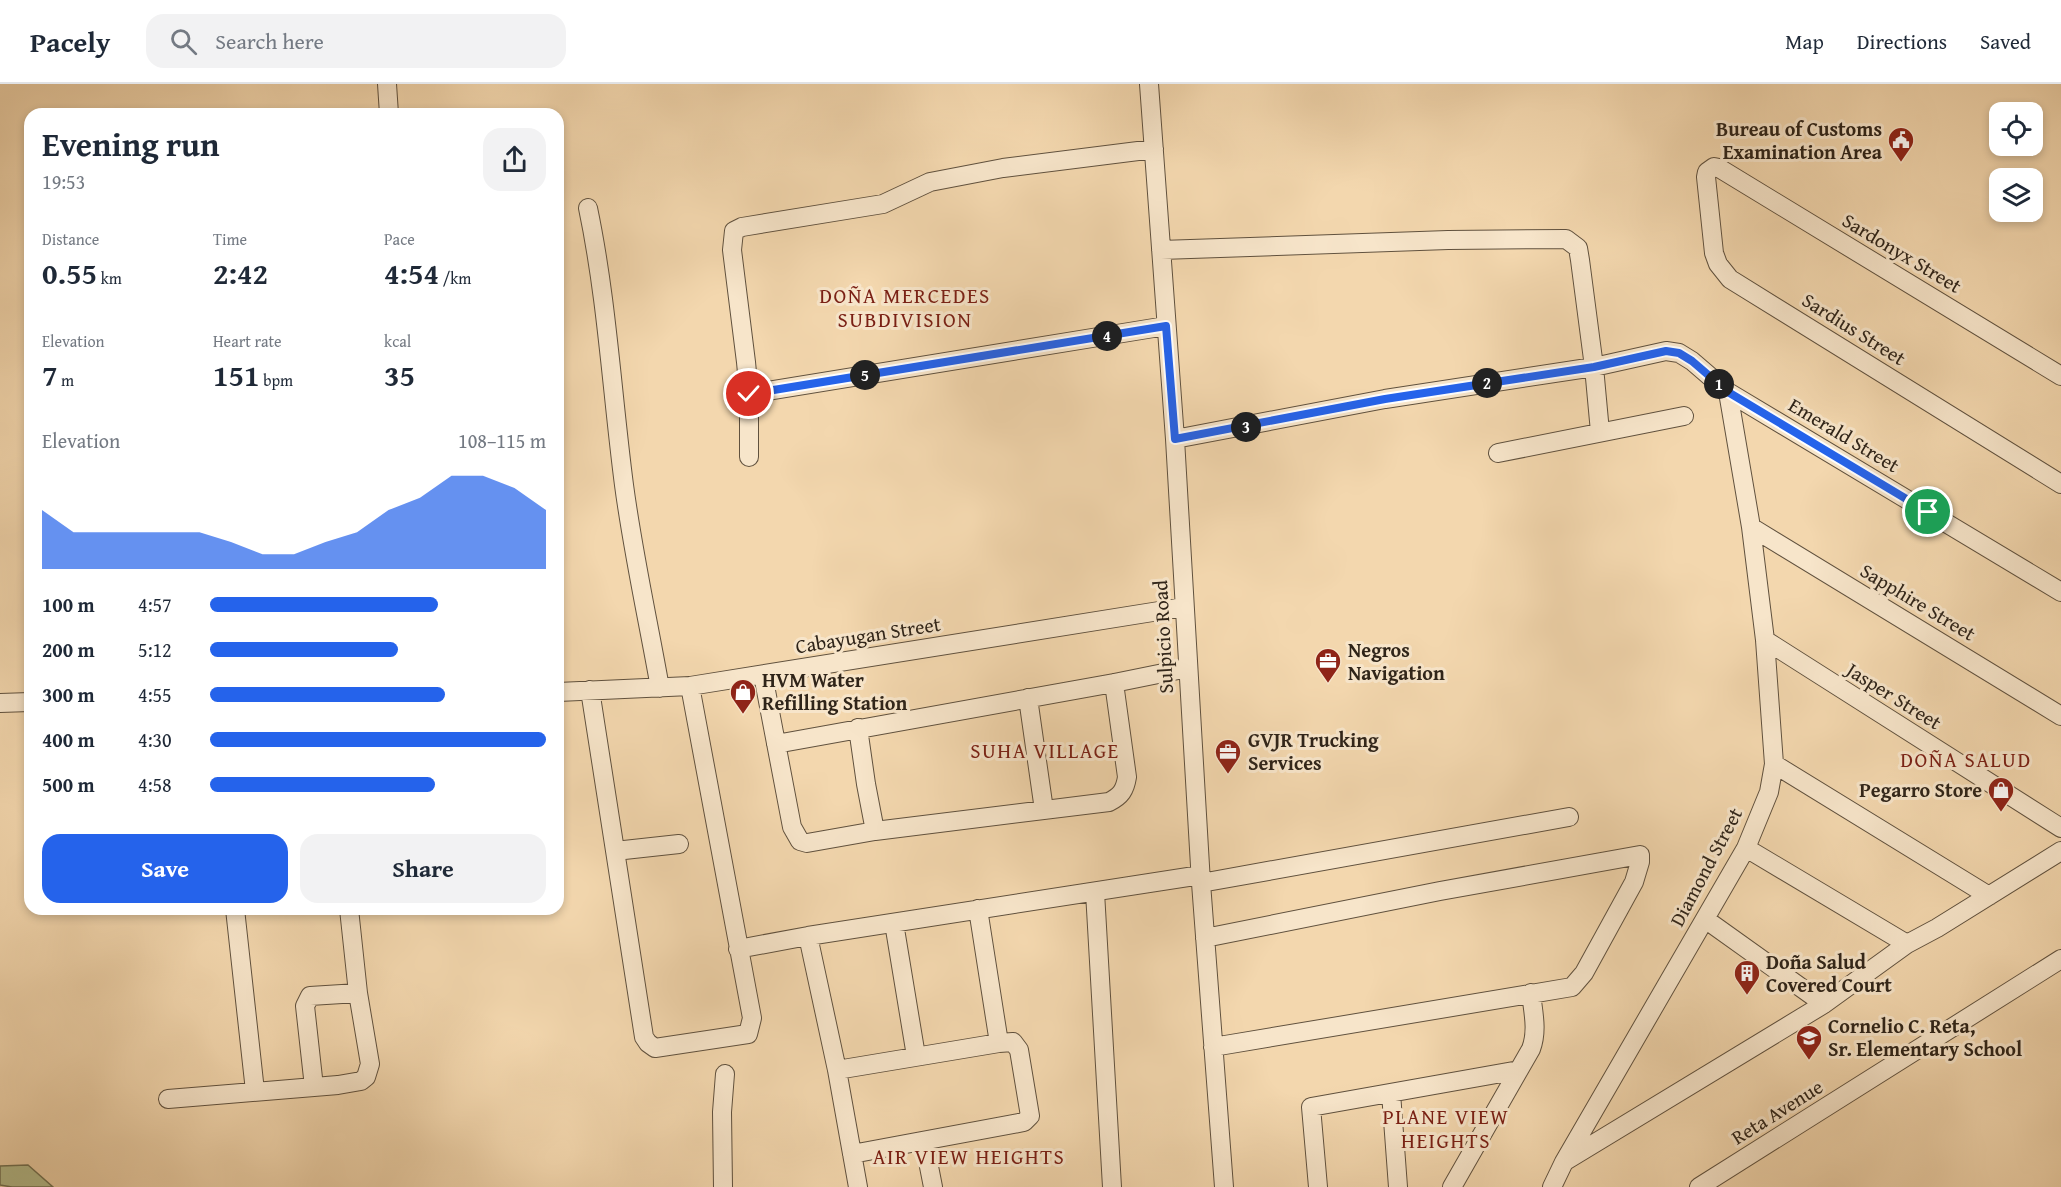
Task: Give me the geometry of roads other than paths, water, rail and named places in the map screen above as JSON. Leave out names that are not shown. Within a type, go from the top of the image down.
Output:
[{"type":"street","points":[[387,84],[389,108]]},
{"type":"street","name":"Sulpicio Road","points":[[1149,84],[1175,439],[1205,938],[1224,1187]]},
{"type":"street","points":[[749,457],[749,394],[732,250],[734,231],[741,227],[883,204],[930,182],[1003,168],[1154,149]]},
{"type":"street","name":"Sardonyx Street","points":[[1719,168],[2061,376]]},
{"type":"street","name":"Sardius Street","points":[[1719,168],[1710,169],[1706,177],[1714,253],[1718,264],[1730,279],[2061,484]]},
{"type":"street","points":[[588,208],[609,352],[624,486],[660,688]]},
{"type":"street","points":[[1161,250],[1436,240],[1566,239],[1578,248],[1594,367],[1599,432]]},
{"type":"street","points":[[749,394],[1166,326]]},
{"type":"street","name":"Emerald Street","points":[[1175,439],[1385,399],[1594,367],[1656,352],[1679,353],[1692,361],[1728,392],[2061,592]]},
{"type":"street","name":"Diamond Street","points":[[1552,1187],[1564,1162],[1746,848],[1769,792],[1774,764],[1765,640],[1751,527],[1728,392]]},
{"type":"street","points":[[1498,453],[1684,416]]},
{"type":"street","name":"Sapphire Street","points":[[1751,527],[2061,716]]},
{"type":"street","name":"Cabayugan Street","points":[[564,692],[690,686],[1184,607]]},
{"type":"street","name":"Jasper Street","points":[[1765,640],[2061,828]]},
{"type":"street","points":[[776,744],[1188,668]]},
{"type":"street","points":[[763,675],[792,827],[800,841],[807,843],[875,831],[1109,802],[1117,798],[1122,793],[1126,777],[1114,683]]},
{"type":"street","points":[[590,690],[644,1036],[655,1048],[748,1034],[752,1018],[690,686]]},
{"type":"street","points":[[1028,698],[1044,810]]},
{"type":"street","points":[[0,703],[24,702]]},
{"type":"street","points":[[858,728],[875,831]]},
{"type":"street","points":[[1774,764],[1989,896]]},
{"type":"street","points":[[738,949],[978,909],[1201,879],[1569,817]]},
{"type":"street","points":[[615,851],[679,844]]},
{"type":"street","points":[[1746,848],[1907,944]]},
{"type":"street","points":[[1564,1162],[1824,1004],[1907,944],[2061,851]]},
{"type":"street","points":[[1205,938],[1440,891],[1640,855],[1635,882],[1578,981],[1572,987],[1213,1047]]},
{"type":"street","points":[[1095,892],[1112,1187]]},
{"type":"street","points":[[978,909],[999,1043]]},
{"type":"street","points":[[236,915],[255,1091]]},
{"type":"street","points":[[168,1099],[355,1083],[366,1077],[370,1064],[358,993],[351,915]]},
{"type":"street","points":[[1705,919],[1824,1004]]},
{"type":"street","points":[[894,924],[916,1056]]},
{"type":"street","points":[[807,936],[837,1070],[858,1187]]},
{"type":"street","name":"Reta Avenue","points":[[1699,1187],[2061,959]]},
{"type":"street","points":[[314,1087],[305,1006],[307,1000],[310,996],[358,993]]},
{"type":"street","points":[[1452,1187],[1532,1049],[1535,1026],[1531,993]]},
{"type":"street","points":[[837,1070],[999,1043],[1013,1042],[1019,1050],[1030,1116],[1024,1122],[852,1154]]},
{"type":"street","points":[[1318,1187],[1311,1107],[1434,1087],[1519,1070]]},
{"type":"street","points":[[723,1187],[722,1112],[725,1074]]},
{"type":"street","points":[[1391,1093],[1398,1187]]},
{"type":"street","points":[[924,1140],[933,1187]]},
{"type":"place","name":"Bureau of Customs Examination Area","points":[[1901,163]]},
{"type":"place","name":"Negros Navigation","points":[[1328,684]]},
{"type":"place","name":"HVM Water Refilling Station","points":[[743,715]]},
{"type":"place","name":"GVJR Trucking Services","points":[[1228,775]]},
{"type":"place","name":"Pegarro Store","points":[[2001,813]]},
{"type":"place","name":"Doña Salud Covered Court","points":[[1747,996]]},
{"type":"place","name":"Cornelio C. Reta, Sr. Elementary School","points":[[1809,1061]]},
{"type":"district","name":"DOÑA MERCEDES SUBDIVISION","points":[[905,308]]},
{"type":"district","name":"SUHA VILLAGE","points":[[1045,751]]},
{"type":"district","name":"DOÑA SALUD","points":[[1966,760]]},
{"type":"district","name":"PLANE VIEW HEIGHTS","points":[[1446,1129]]},
{"type":"district","name":"AIR VIEW HEIGHTS","points":[[969,1157]]}]
